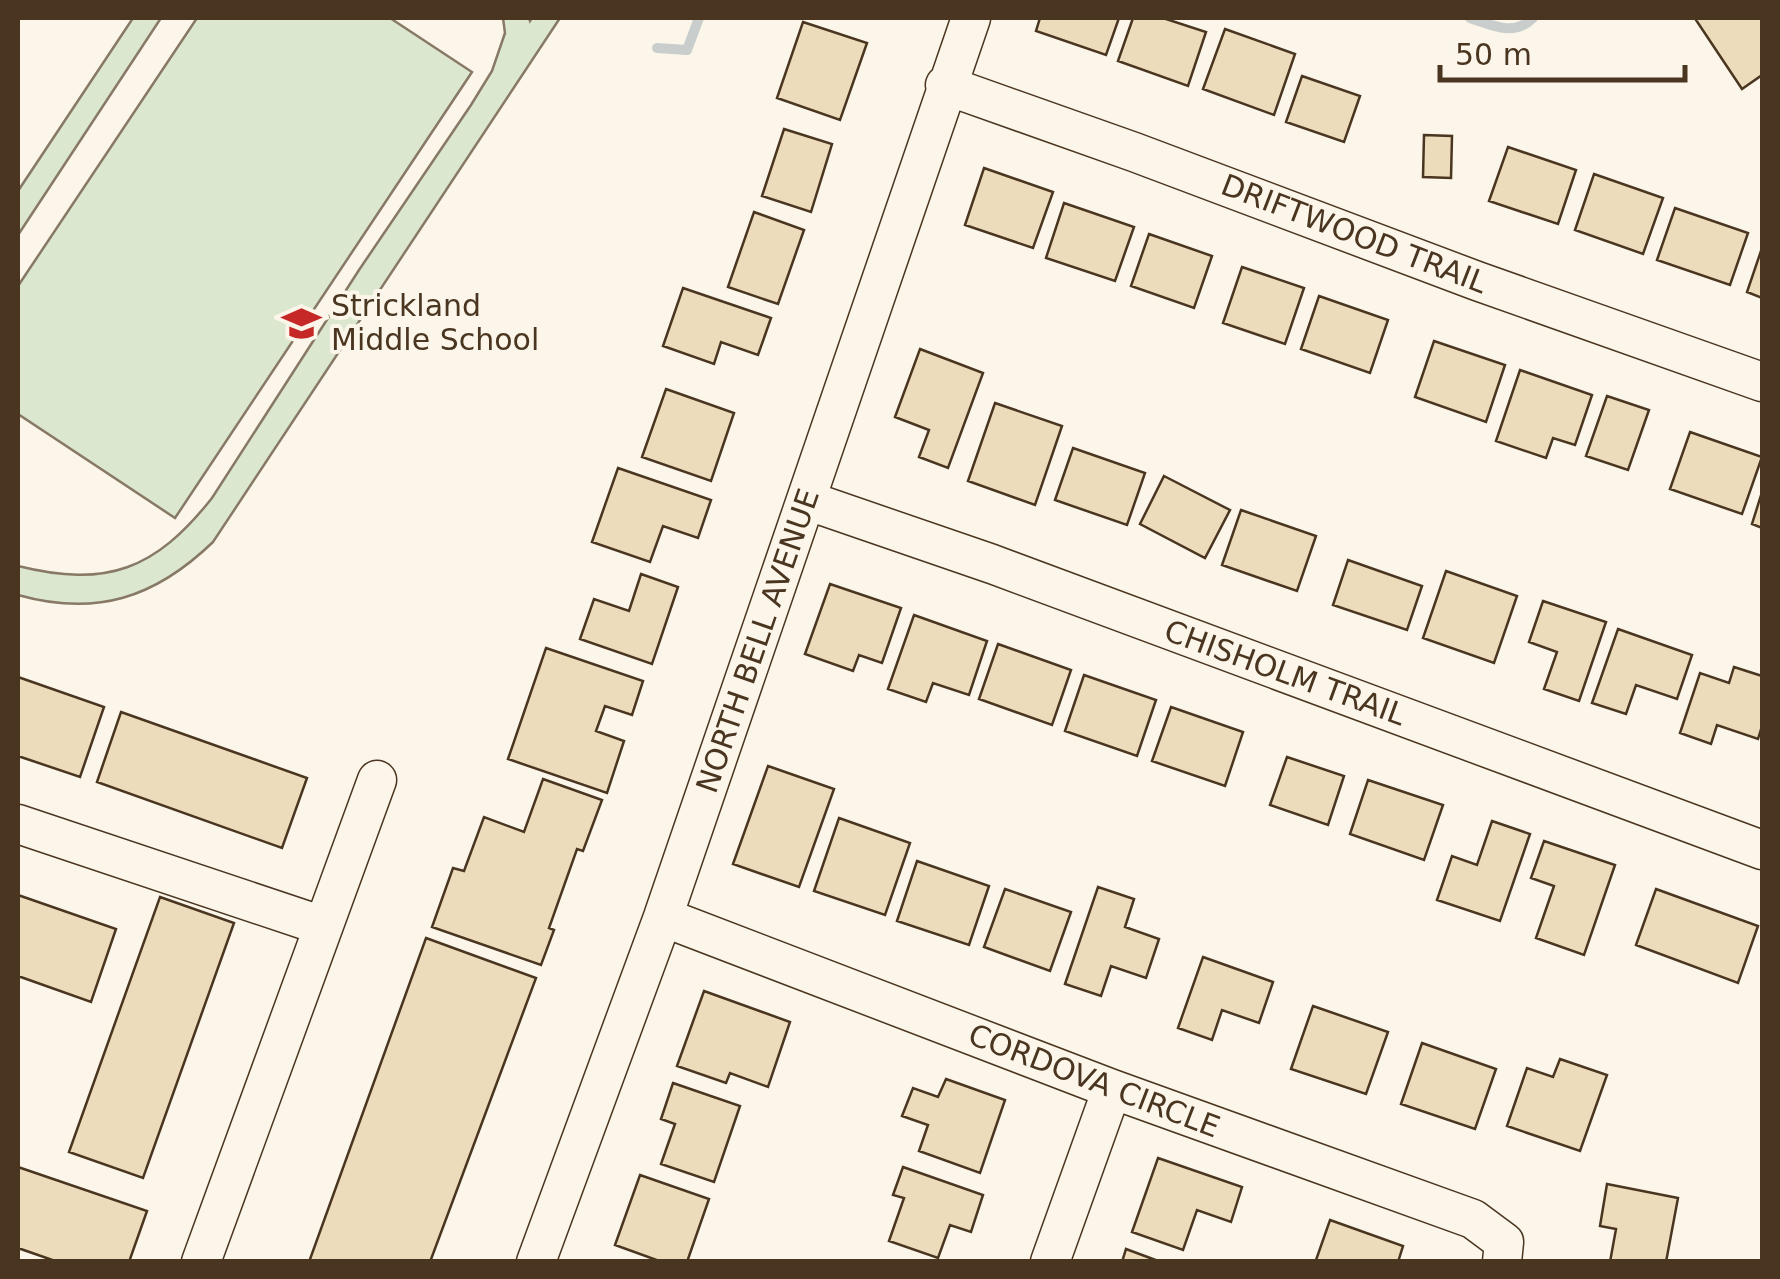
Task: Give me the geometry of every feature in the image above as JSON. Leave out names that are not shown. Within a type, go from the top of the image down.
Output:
[{"type":"street","name":"NORTH BELL AVENUE","points":[[536,1262],[663,917],[971,18]]},
{"type":"street","name":"DRIFTWOOD TRAIL","points":[[945,86],[1762,382]]},
{"type":"street","name":"CHISHOLM TRAIL","points":[[806,500],[1011,571],[1762,850]]},
{"type":"street","points":[[201,1262],[377,780]]},
{"type":"street","points":[[18,824],[323,926]]},
{"type":"street","name":"CORDOVA CIRCLE","points":[[663,917],[1112,1089],[1474,1220],[1504,1242],[1502,1262]]},
{"type":"street","points":[[1050,1262],[1112,1089]]},
{"type":"green space","points":[[133,18],[161,18],[18,235],[18,191]]},
{"type":"green space","points":[[197,18],[390,18],[472,72],[175,518],[18,414],[18,286]]},
{"type":"green space","points":[[503,18],[560,18],[213,542],[169,577],[123,598],[73,604],[18,595],[18,566],[78,575],[127,567],[170,542],[212,498],[492,71],[505,33]]},
{"type":"building","points":[[1040,18],[1119,18],[1106,55],[1036,31]]},
{"type":"building","points":[[1133,18],[1163,18],[1206,32],[1188,86],[1118,61]]},
{"type":"building","points":[[1762,18],[1762,75],[1742,89],[1696,20]]},
{"type":"building","points":[[803,22],[867,43],[840,120],[777,98]]},
{"type":"building","points":[[1225,29],[1295,54],[1274,115],[1203,89]]},
{"type":"building","points":[[1302,76],[1360,96],[1344,142],[1286,122]]},
{"type":"building","points":[[784,129],[832,144],[811,212],[762,196]]},
{"type":"building","points":[[1424,135],[1452,136],[1451,178],[1423,177]]},
{"type":"building","points":[[1508,147],[1576,170],[1558,224],[1489,201]]},
{"type":"building","points":[[984,168],[1053,192],[1033,248],[965,225]]},
{"type":"building","points":[[1594,174],[1663,198],[1643,254],[1575,230]]},
{"type":"building","points":[[1064,203],[1134,227],[1115,281],[1046,258]]},
{"type":"building","points":[[1675,208],[1748,233],[1730,285],[1657,260]]},
{"type":"building","points":[[754,212],[804,230],[778,304],[728,287]]},
{"type":"building","points":[[1149,234],[1212,256],[1194,308],[1131,286]]},
{"type":"building","points":[[1762,248],[1762,298],[1747,292]]},
{"type":"building","points":[[1242,267],[1304,288],[1285,344],[1223,323]]},
{"type":"building","points":[[683,288],[771,318],[758,355],[721,342],[714,364],[663,346]]},
{"type":"building","points":[[1319,296],[1388,320],[1370,373],[1301,349]]},
{"type":"building","points":[[1434,341],[1505,365],[1486,422],[1415,397]]},
{"type":"building","points":[[920,349],[983,373],[948,468],[919,457],[929,430],[895,417]]},
{"type":"building","points":[[1520,370],[1592,395],[1575,445],[1553,438],[1546,458],[1496,441]]},
{"type":"building","points":[[666,389],[734,413],[711,481],[642,457]]},
{"type":"building","points":[[1607,396],[1649,410],[1628,470],[1586,456]]},
{"type":"building","points":[[995,403],[1062,426],[1035,505],[968,481]]},
{"type":"building","points":[[1690,432],[1762,457],[1742,514],[1670,489]]},
{"type":"building","points":[[1073,448],[1145,473],[1127,525],[1055,500]]},
{"type":"building","points":[[618,468],[711,500],[698,538],[663,526],[650,562],[592,542]]},
{"type":"building","points":[[1164,476],[1230,510],[1205,558],[1140,524]]},
{"type":"building","points":[[1762,492],[1762,528],[1752,524]]},
{"type":"building","points":[[1241,510],[1316,536],[1297,591],[1222,565]]},
{"type":"building","points":[[1348,560],[1422,586],[1407,630],[1333,605]]},
{"type":"building","points":[[1446,571],[1517,596],[1494,663],[1423,638]]},
{"type":"building","points":[[641,574],[678,587],[652,664],[580,639],[594,599],[629,611]]},
{"type":"building","points":[[830,584],[901,608],[882,663],[859,655],[853,671],[805,654]]},
{"type":"building","points":[[1543,601],[1606,622],[1579,701],[1544,689],[1557,652],[1529,642]]},
{"type":"building","points":[[914,615],[987,641],[969,695],[933,683],[926,702],[888,689]]},
{"type":"building","points":[[1618,629],[1692,655],[1677,699],[1636,685],[1626,714],[1592,703]]},
{"type":"building","points":[[998,644],[1071,670],[1052,725],[979,699]]},
{"type":"building","points":[[546,648],[643,681],[632,715],[605,706],[596,731],[624,741],[607,793],[508,759]]},
{"type":"building","points":[[1734,667],[1762,676],[1762,726],[1758,739],[1717,725],[1711,744],[1680,733],[1700,673],[1729,683]]},
{"type":"building","points":[[1084,675],[1156,700],[1137,756],[1065,731]]},
{"type":"building","points":[[18,677],[104,707],[80,777],[18,756]]},
{"type":"building","points":[[1171,707],[1243,732],[1225,786],[1152,761]]},
{"type":"building","points":[[121,712],[307,778],[282,848],[97,782]]},
{"type":"building","points":[[1287,757],[1344,776],[1328,825],[1270,805]]},
{"type":"building","points":[[768,766],[834,789],[799,887],[733,864]]},
{"type":"building","points":[[543,779],[602,800],[583,851],[577,849],[549,928],[554,930],[541,965],[432,927],[453,868],[464,871],[484,817],[524,832]]},
{"type":"building","points":[[1368,780],[1443,805],[1424,860],[1350,834]]},
{"type":"building","points":[[839,818],[910,843],[885,915],[814,891]]},
{"type":"building","points":[[1492,821],[1530,834],[1500,921],[1437,900],[1452,856],[1477,865]]},
{"type":"building","points":[[1544,841],[1615,865],[1584,955],[1536,938],[1554,886],[1531,878]]},
{"type":"building","points":[[917,861],[989,886],[969,945],[897,921]]},
{"type":"building","points":[[1098,887],[1134,899],[1125,927],[1159,939],[1146,978],[1111,966],[1101,996],[1065,984]]},
{"type":"building","points":[[1005,889],[1071,912],[1050,971],[984,947]]},
{"type":"building","points":[[1656,889],[1758,926],[1738,983],[1636,945]]},
{"type":"building","points":[[18,895],[116,929],[91,1002],[18,976]]},
{"type":"building","points":[[160,897],[234,923],[143,1178],[69,1152]]},
{"type":"building","points":[[426,938],[536,978],[430,1262],[309,1262]]},
{"type":"building","points":[[1203,957],[1273,982],[1259,1023],[1222,1010],[1212,1040],[1178,1028]]},
{"type":"building","points":[[704,991],[790,1022],[768,1087],[730,1073],[726,1083],[677,1066]]},
{"type":"building","points":[[1313,1006],[1388,1032],[1366,1094],[1291,1069]]},
{"type":"building","points":[[1422,1043],[1496,1069],[1475,1129],[1401,1104]]},
{"type":"building","points":[[1560,1059],[1607,1075],[1580,1151],[1507,1126],[1527,1068],[1553,1077]]},
{"type":"building","points":[[946,1079],[1005,1100],[980,1173],[919,1151],[928,1125],[902,1116],[913,1088],[938,1097]]},
{"type":"building","points":[[673,1083],[740,1106],[714,1182],[661,1164],[675,1124],[661,1119]]},
{"type":"building","points":[[1158,1158],[1242,1187],[1231,1222],[1197,1210],[1183,1250],[1132,1232]]},
{"type":"building","points":[[18,1167],[147,1211],[129,1262],[58,1262],[18,1248]]},
{"type":"building","points":[[903,1167],[983,1195],[971,1232],[950,1225],[938,1258],[889,1241],[904,1198],[893,1195]]},
{"type":"building","points":[[640,1175],[709,1199],[687,1262],[662,1262],[615,1245]]},
{"type":"building","points":[[1607,1184],[1678,1198],[1666,1262],[1610,1262],[1616,1229],[1600,1226]]},
{"type":"building","points":[[1330,1220],[1403,1246],[1398,1262],[1316,1260]]},
{"type":"building","points":[[1126,1249],[1161,1262],[1122,1262]]},
{"type":"waterway","points":[[657,48],[687,50],[699,18]]},
{"type":"waterway","points":[[1470,18],[1510,28],[1533,18]]},
{"type":"place","name":"Strickland Middle School","points":[[301,323]]}]
